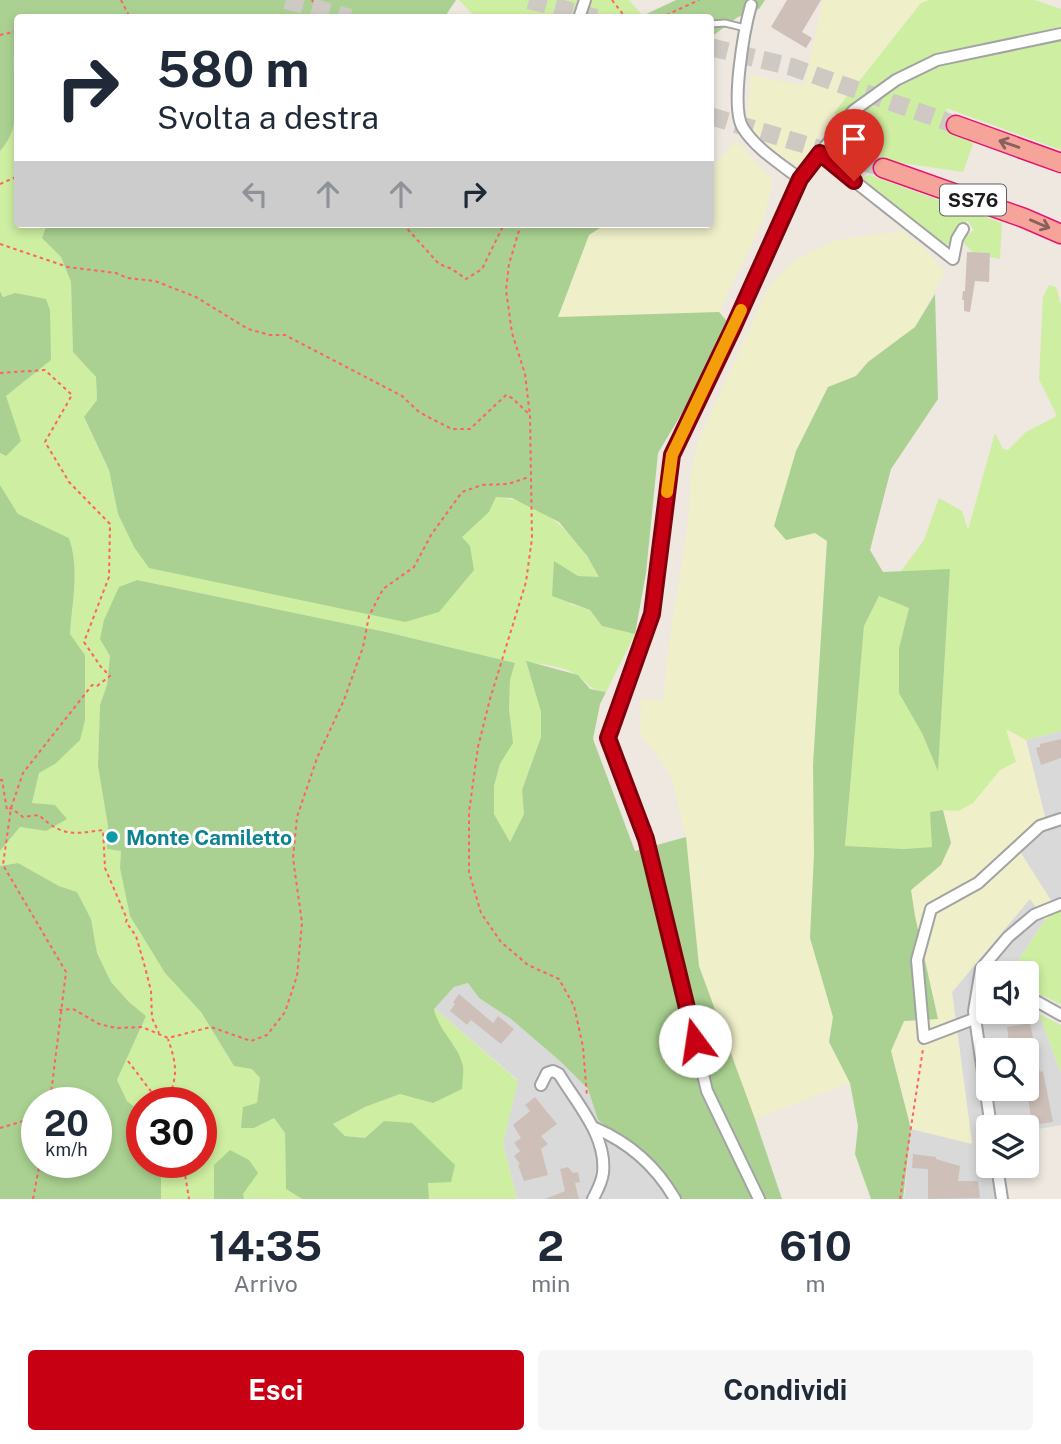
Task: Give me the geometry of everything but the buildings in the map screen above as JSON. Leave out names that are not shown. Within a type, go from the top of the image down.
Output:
[{"type":"highway","points":[[956,125],[1061,163]]},
{"type":"highway","name":"SS76","points":[[883,168],[1024,218],[1061,234]]},
{"type":"street","points":[[751,5],[745,28],[738,118],[752,139],[800,179]]},
{"type":"street","points":[[759,1199],[708,1091],[646,839],[608,738],[652,614],[672,455],[800,179],[853,111],[896,80],[937,60],[1061,34]]},
{"type":"street","points":[[820,153],[887,209],[954,259],[957,239],[963,229]]},
{"type":"street","points":[[975,1018],[924,1038],[917,960],[931,909],[978,883],[1040,826],[1061,819]]},
{"type":"street","points":[[989,1115],[974,1011],[981,969],[1009,937],[1034,915],[1061,904]]},
{"type":"street","points":[[1039,1003],[1061,1015]]},
{"type":"street","points":[[541,1085],[547,1073],[553,1071],[559,1074],[595,1128],[603,1174],[593,1199]]},
{"type":"street","points":[[595,1128],[630,1146],[649,1162],[675,1199]]},
{"type":"street","points":[[999,1178],[1002,1199]]},
{"type":"lane","points":[[714,24],[745,28]]},
{"type":"path","points":[[611,0],[623,14]]},
{"type":"path","points":[[669,14],[699,0]]},
{"type":"path","points":[[406,228],[439,264],[466,279],[482,270],[502,228]]},
{"type":"path","points":[[520,228],[509,264],[506,290],[512,333],[525,374],[530,416],[532,538],[529,567],[478,747],[469,812],[469,872],[481,914],[501,942],[528,965],[559,979],[574,1006],[583,1047],[587,1105]]},
{"type":"path","points":[[0,244],[68,267],[116,273],[178,289],[248,329],[270,335],[285,335],[402,396],[419,412],[452,429],[470,429],[506,396],[512,398],[530,416]]},
{"type":"path","points":[[0,373],[45,370],[72,395],[45,442],[69,482],[110,524],[109,577],[84,642],[100,667],[110,676],[97,686],[92,685],[23,773],[12,808],[3,864],[66,972],[52,1087]]},
{"type":"path","points":[[60,1010],[73,1009],[99,1024],[116,1028],[142,1027],[168,1038],[211,1027],[251,1041],[267,1035],[285,1012],[298,976],[302,923],[293,858],[297,817],[317,758],[344,700],[363,647],[369,616],[383,589],[414,567],[431,535],[462,492],[482,485],[508,484],[530,477]]},
{"type":"path","points":[[0,780],[7,810],[12,808]]},
{"type":"path","points":[[12,808],[23,817],[39,815],[64,832],[82,835],[103,830],[105,869],[126,922],[136,936],[151,991],[152,1018],[159,1034]]},
{"type":"path","points":[[168,1038],[177,1065],[173,1087]]},
{"type":"path","points":[[900,1199],[924,1038]]},
{"type":"path","points":[[128,1061],[148,1087]]},
{"type":"path","points":[[0,1128],[21,1122]]},
{"type":"path","points":[[33,1199],[37,1178]]},
{"type":"path","points":[[186,1178],[189,1199]]},
{"type":"shaded area","points":[[1061,731],[1061,908],[1057,910],[1017,847],[1045,817],[1026,740]]},
{"type":"shaded area","points":[[1030,898],[1045,920],[1018,961],[978,961]]},
{"type":"shaded area","points":[[976,963],[976,1024],[1039,1024],[1039,1014],[1061,1073],[1061,1125],[1039,1129],[1039,1115],[976,1115],[976,1178],[999,1178],[1002,1199],[904,1199],[911,1129],[972,1143],[952,992]]},
{"type":"shaded area","points":[[468,983],[479,998],[511,1019],[588,1089],[598,1120],[650,1160],[678,1199],[517,1199],[503,1143],[518,1080],[434,1008],[454,987]]},
{"type":"green space","points":[[0,0],[456,0],[447,14],[14,14],[14,120],[8,139],[0,151]]},
{"type":"green space","points":[[459,0],[629,0],[641,14],[472,14]]},
{"type":"green space","points":[[676,0],[765,0],[759,9],[738,17],[714,35],[714,14],[646,14]]},
{"type":"green space","points":[[823,0],[929,0],[921,3],[834,113],[802,163],[794,164],[782,158],[754,135],[747,120],[751,75],[804,86]]},
{"type":"green space","points":[[929,0],[1035,0],[1061,9],[1061,150],[946,108],[959,135],[974,141],[963,172],[888,161],[875,155],[834,113],[921,3]]},
{"type":"green space","points":[[14,121],[14,228],[46,228],[42,238],[61,257],[71,282],[73,352],[96,377],[97,400],[84,418],[109,470],[118,514],[134,547],[461,537],[489,512],[496,497],[514,500],[545,514],[558,524],[581,549],[600,578],[578,576],[570,604],[590,610],[602,626],[635,634],[606,692],[591,687],[566,669],[526,662],[541,712],[541,737],[522,790],[524,814],[510,842],[494,814],[494,786],[500,764],[512,743],[510,680],[515,663],[386,632],[137,580],[119,587],[107,685],[100,705],[98,766],[108,826],[107,849],[121,851],[120,868],[130,916],[165,973],[201,1012],[234,1066],[253,1069],[260,1078],[254,1128],[274,1118],[285,1133],[286,1189],[302,1199],[244,1199],[243,1194],[214,1193],[214,1199],[161,1199],[161,1178],[217,1178],[217,1087],[126,1087],[126,1099],[117,1080],[146,1016],[111,982],[97,953],[91,919],[77,892],[59,886],[18,863],[0,866],[0,851],[20,827],[46,831],[55,805],[32,804],[39,773],[55,764],[85,655],[70,634],[75,573],[69,538],[18,514],[0,485],[0,453],[6,456],[6,396],[51,360],[0,291],[0,151]]},
{"type":"green space","points":[[736,140],[773,180],[764,218],[719,312],[557,318],[589,235],[600,228],[714,228],[714,165]]},
{"type":"green space","points":[[870,175],[1002,223],[1000,259],[974,254],[961,240],[974,230],[968,221],[957,227],[954,243],[940,245],[862,178]]},
{"type":"green space","points":[[46,228],[600,228],[589,235],[558,317],[719,312],[733,328],[658,453],[646,573],[635,634],[602,626],[590,610],[552,596],[554,561],[578,576],[599,577],[587,556],[559,522],[512,498],[496,497],[489,512],[462,537],[470,546],[474,570],[439,612],[405,622],[149,568],[134,547],[118,514],[109,470],[84,417],[97,400],[96,377],[73,352],[71,282],[61,257],[42,238]]},
{"type":"green space","points":[[902,231],[924,248],[945,271],[915,327],[868,362],[856,376],[828,387],[796,451],[786,540],[815,533],[827,541],[813,765],[814,854],[810,938],[833,1017],[829,1043],[850,1083],[755,1119],[699,966],[686,837],[671,775],[640,733],[641,699],[663,701],[669,643],[688,524],[691,473],[697,444],[768,288],[794,260],[837,240]]},
{"type":"green space","points":[[1049,285],[1056,287],[1061,305],[1061,731],[1026,740],[1006,729],[1016,762],[1000,770],[973,803],[958,811],[930,812],[933,847],[845,847],[864,626],[879,596],[909,608],[899,648],[922,733],[938,769],[950,570],[901,571],[924,540],[939,498],[962,511],[968,530],[995,433],[1003,449],[1008,450],[1026,432],[1057,416],[1039,379],[1043,297]]},
{"type":"green space","points":[[0,291],[3,297],[15,293],[46,299],[50,310],[51,360],[6,396],[21,441],[6,456],[0,453]]},
{"type":"green space","points":[[935,294],[938,399],[891,469],[870,550],[883,572],[950,569],[938,771],[922,733],[899,693],[899,648],[909,608],[879,596],[864,626],[845,846],[904,849],[932,847],[930,812],[943,810],[951,843],[941,865],[911,890],[938,1019],[904,1021],[891,1051],[911,1129],[903,1199],[871,1199],[855,1154],[858,1126],[850,1083],[829,1042],[833,1017],[810,938],[814,854],[813,765],[827,541],[815,533],[786,540],[774,526],[796,451],[828,387],[856,376],[868,362],[915,327]]},
{"type":"green space","points":[[0,485],[18,514],[69,538],[75,573],[70,634],[85,655],[85,720],[80,740],[55,764],[39,773],[32,803],[55,805],[67,819],[46,831],[20,827],[0,851]]},
{"type":"green space","points":[[137,580],[386,632],[515,663],[510,680],[509,709],[513,743],[500,764],[494,786],[494,814],[510,842],[524,814],[522,790],[541,737],[541,712],[526,661],[578,675],[590,689],[606,692],[600,704],[593,739],[635,851],[686,837],[699,966],[782,1199],[678,1199],[650,1160],[598,1120],[588,1089],[511,1019],[479,998],[468,983],[454,987],[434,1009],[440,1025],[461,1058],[462,1089],[433,1103],[400,1094],[365,1107],[333,1124],[345,1136],[365,1138],[384,1121],[412,1123],[455,1165],[451,1182],[428,1183],[429,1199],[302,1199],[286,1189],[285,1133],[274,1118],[254,1128],[241,1128],[243,1107],[257,1103],[260,1078],[252,1069],[234,1066],[201,1012],[165,973],[130,916],[120,868],[121,851],[107,849],[108,826],[98,766],[100,705],[107,685],[110,656],[100,639],[104,620],[119,587]]},
{"type":"green space","points":[[1005,728],[1026,740],[1045,817],[1017,847],[1057,910],[1045,920],[1030,899],[952,992],[972,1144],[911,1129],[891,1051],[904,1021],[938,1019],[911,890],[941,865],[951,843],[943,810],[958,811],[973,803],[1000,770],[1015,762]]},
{"type":"green space","points":[[18,863],[59,886],[77,892],[91,919],[97,953],[111,982],[146,1016],[117,1080],[126,1099],[126,1178],[161,1178],[161,1199],[0,1199],[0,866]]},
{"type":"green space","points":[[1061,908],[1061,1005],[1044,996],[1039,997],[1039,961],[1018,961],[1045,920]]},
{"type":"green space","points":[[434,1008],[518,1081],[503,1143],[517,1199],[429,1199],[428,1183],[384,1121],[365,1138],[345,1136],[333,1124],[365,1107],[400,1094],[433,1103],[455,1047],[437,1024]]},
{"type":"green space","points":[[1039,1014],[1061,1025],[1061,1073]]},
{"type":"green space","points":[[230,1150],[249,1160],[258,1173],[243,1194],[244,1199],[214,1199],[217,1162]]},
{"type":"tunnel","points":[[286,0],[336,14]]},
{"type":"tunnel","points":[[529,0],[581,14]]},
{"type":"tunnel","points":[[714,48],[792,67],[956,125]]},
{"type":"tunnel","points":[[714,117],[883,168]]},
{"type":"slow traffic","points":[[667,492],[672,455],[741,310]]},
{"type":"place","name":"Monte Camiletto","points":[[112,837]]},
{"type":"route","points":[[695,1041],[646,839],[608,738],[652,614],[672,455],[800,179],[820,153],[854,181]]}]
